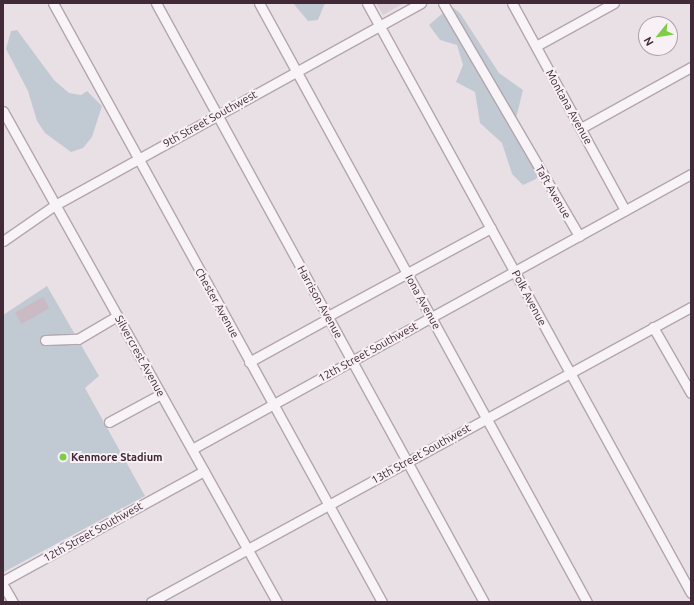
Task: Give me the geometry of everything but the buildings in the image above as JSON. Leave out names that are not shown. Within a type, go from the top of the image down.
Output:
[{"type":"street","name":"Chester Avenue","points":[[53,3],[382,602]]},
{"type":"street","name":"Harrison Avenue","points":[[156,3],[484,602]]},
{"type":"street","name":"Iona Avenue","points":[[259,3],[587,602]]},
{"type":"street","name":"Polk Avenue","points":[[368,3],[691,593]]},
{"type":"street","name":"9th Street Southwest","points":[[3,241],[55,205],[420,3]]},
{"type":"street","name":"Taft Avenue","points":[[443,3],[579,236]]},
{"type":"street","name":"Montana Avenue","points":[[512,3],[625,210]]},
{"type":"street","points":[[536,46],[614,3]]},
{"type":"street","points":[[581,128],[691,67]]},
{"type":"street","name":"Silvercrest Avenue","points":[[3,111],[277,602]]},
{"type":"street","name":"12th Street Southwest","points":[[192,449],[691,174]]},
{"type":"street","points":[[249,362],[491,228]]},
{"type":"street","name":"13th Street Southwest","points":[[151,602],[691,307]]},
{"type":"street","points":[[45,340],[79,338],[117,316]]},
{"type":"street","points":[[653,327],[691,393]]},
{"type":"street","points":[[109,422],[161,394]]},
{"type":"street","name":"12th Street Southwest","points":[[3,581],[204,471]]},
{"type":"street","points":[[3,585],[13,602]]},
{"type":"shaded area","points":[[293,3],[325,3],[318,20],[308,21]]},
{"type":"shaded area","points":[[376,3],[404,3],[383,15]]},
{"type":"shaded area","points":[[451,6],[460,13],[499,73],[523,90],[516,118],[545,166],[536,179],[523,185],[512,174],[502,143],[480,123],[475,92],[456,82],[463,65],[457,45],[440,40],[429,25]]},
{"type":"shaded area","points":[[17,30],[54,80],[69,93],[81,95],[87,91],[102,106],[92,137],[83,148],[71,152],[45,133],[37,121],[28,91],[6,49],[11,31]]},
{"type":"shaded area","name":"Kenmore Stadium","points":[[47,286],[99,376],[85,388],[145,496],[4,572],[3,315]]},
{"type":"place","name":"Kenmore Stadium","points":[[63,457]]}]
